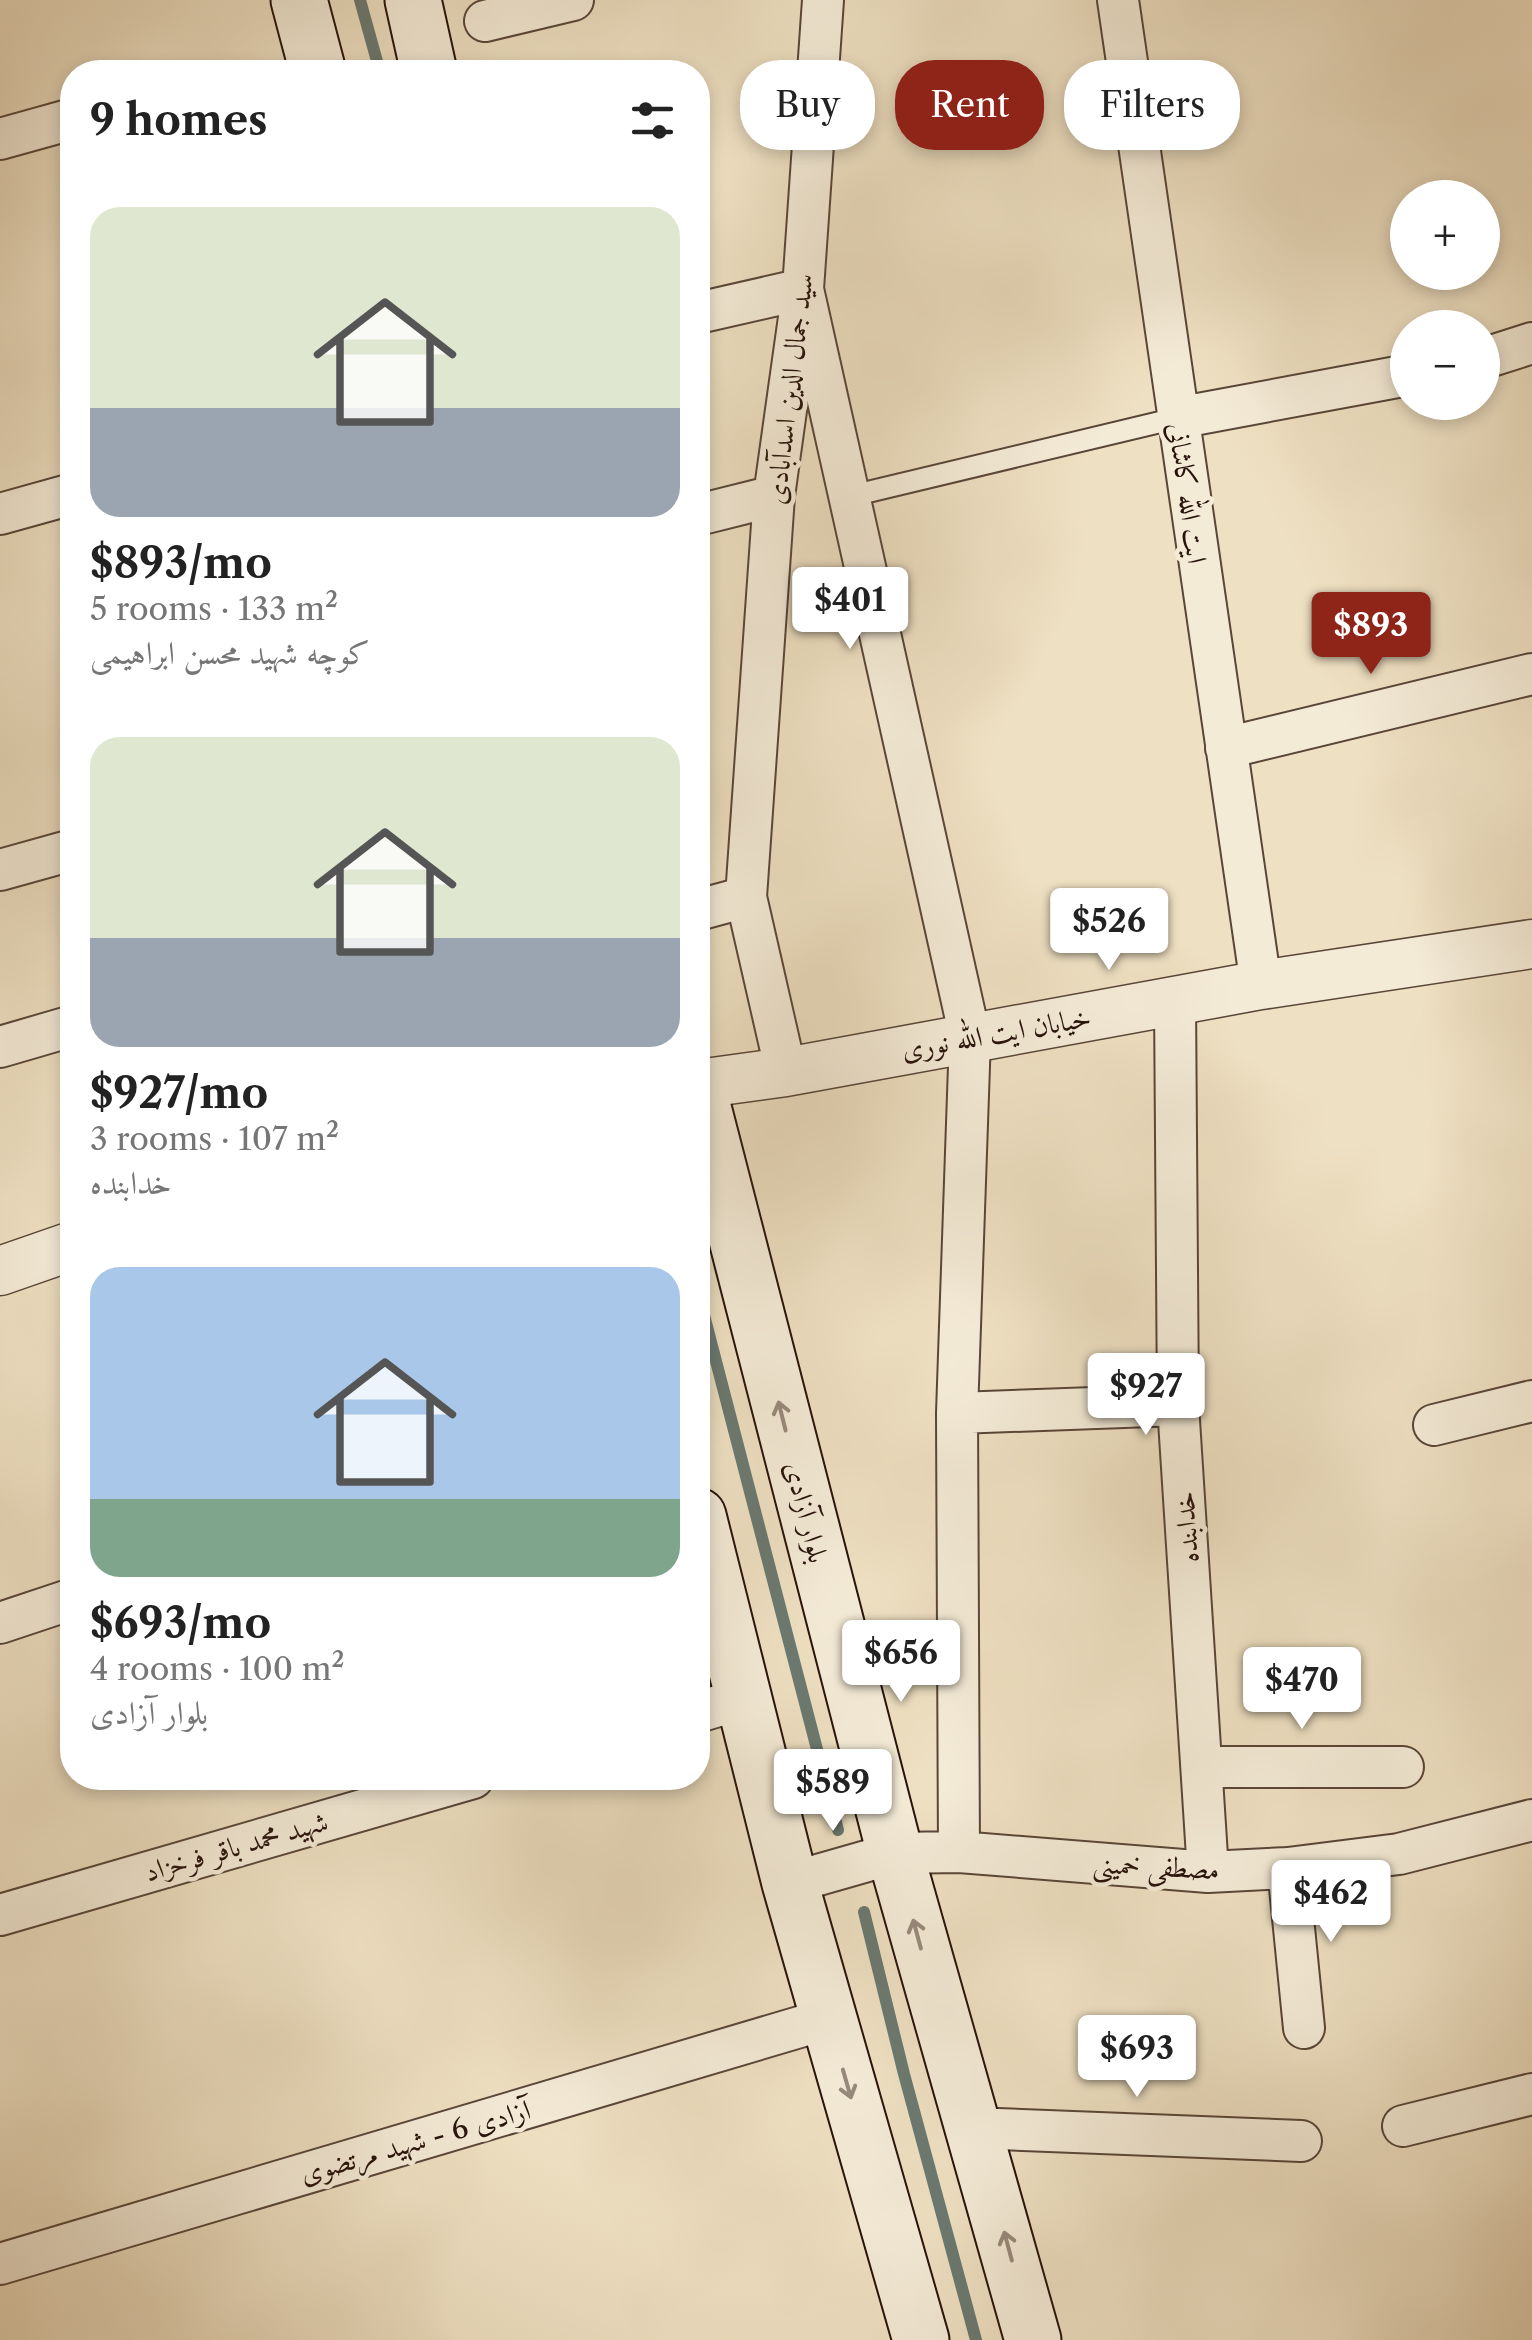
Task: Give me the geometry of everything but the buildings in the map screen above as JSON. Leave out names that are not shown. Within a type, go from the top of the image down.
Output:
[{"type":"main road","points":[[298,0],[315,60]]},
{"type":"main road","points":[[413,0],[426,60]]},
{"type":"main road","name":"بلوار آزادی","points":[[710,1177],[716,1222],[1033,2340]]},
{"type":"main road","points":[[710,1615],[721,1705],[790,1883],[918,2339]]},
{"type":"street","points":[[484,21],[573,0]]},
{"type":"street","name":"سید جمال الدین اسدآبادی","points":[[786,1072],[746,897],[774,496],[803,290],[823,0]]},
{"type":"street","name":"ایت الله کاشانی","points":[[1118,0],[1261,985]]},
{"type":"street","points":[[0,139],[60,122]]},
{"type":"street","points":[[710,311],[803,290],[970,1037],[957,1414],[959,1852]]},
{"type":"street","points":[[1500,353],[1532,343]]},
{"type":"street","points":[[1177,418],[1390,378]]},
{"type":"street","points":[[710,512],[774,496]]},
{"type":"street","points":[[0,514],[60,497]]},
{"type":"street","points":[[1226,748],[1532,674]]},
{"type":"street","points":[[0,870],[60,853]]},
{"type":"street","points":[[710,907],[746,897]]},
{"type":"street","name":"خیابان ایت الله نوری","points":[[710,1084],[1261,985],[1532,944]]},
{"type":"street","name":"خدابنده","points":[[1175,1001],[1178,1405],[1208,1872]]},
{"type":"street","points":[[0,1048],[60,1030]]},
{"type":"street","points":[[0,1271],[60,1250]]},
{"type":"street","points":[[1434,1425],[1532,1401]]},
{"type":"street","points":[[957,1414],[1178,1405]]},
{"type":"street","points":[[0,1623],[60,1603]]},
{"type":"street","points":[[1202,1767],[1403,1767]]},
{"type":"street","name":"شهید محمد باقر فرخزاد","points":[[0,1915],[432,1790]]},
{"type":"street","name":"مصطفی خمینی","points":[[790,1883],[895,1853],[959,1852],[1208,1872],[1288,1868],[1398,1854],[1532,1820]]},
{"type":"street","points":[[1288,1868],[1304,2028]]},
{"type":"street","name":"آزادی 6 - شهید مرتضوی","points":[[0,2264],[830,2018]]},
{"type":"street","points":[[1403,2126],[1532,2094]]},
{"type":"street","points":[[971,2128],[1301,2141]]},
{"type":"lane","points":[[851,496],[1177,418]]},
{"type":"waterway","points":[[360,0],[377,60]]},
{"type":"waterway","points":[[710,1338],[838,1830]]},
{"type":"waterway","points":[[864,1912],[976,2340]]}]
